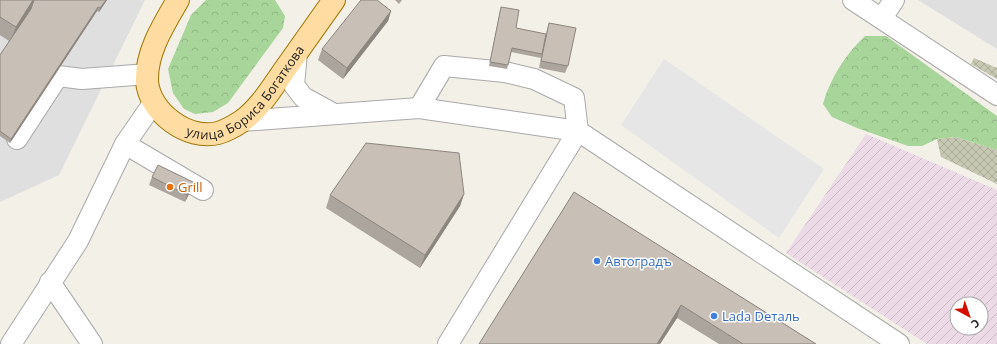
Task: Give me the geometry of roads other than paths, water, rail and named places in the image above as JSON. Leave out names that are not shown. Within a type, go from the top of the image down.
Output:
[{"type":"main road","name":"улица Бориса Богаткова","points":[[178,0],[154,45],[147,82],[159,111],[169,120],[182,128],[199,133],[217,133],[242,121],[268,94],[334,0]]},
{"type":"street","points":[[853,0],[997,95]]},
{"type":"street","points":[[882,18],[894,0]]},
{"type":"street","points":[[297,53],[294,85],[303,97],[334,114]]},
{"type":"street","points":[[419,108],[444,66],[505,72],[534,79],[574,98],[578,131],[448,344]]},
{"type":"street","points":[[17,139],[58,76],[82,79],[148,74]]},
{"type":"street","points":[[11,344],[78,241],[125,144],[154,102]]},
{"type":"street","points":[[242,121],[419,108],[578,131],[900,344]]},
{"type":"street","points":[[125,144],[203,190]]},
{"type":"street","points":[[50,282],[92,344]]},
{"type":"place","name":"Grill","points":[[170,187]]},
{"type":"place","name":"Автоградъ","points":[[597,261]]},
{"type":"place","name":"Lada Dеталь","points":[[714,316]]}]
